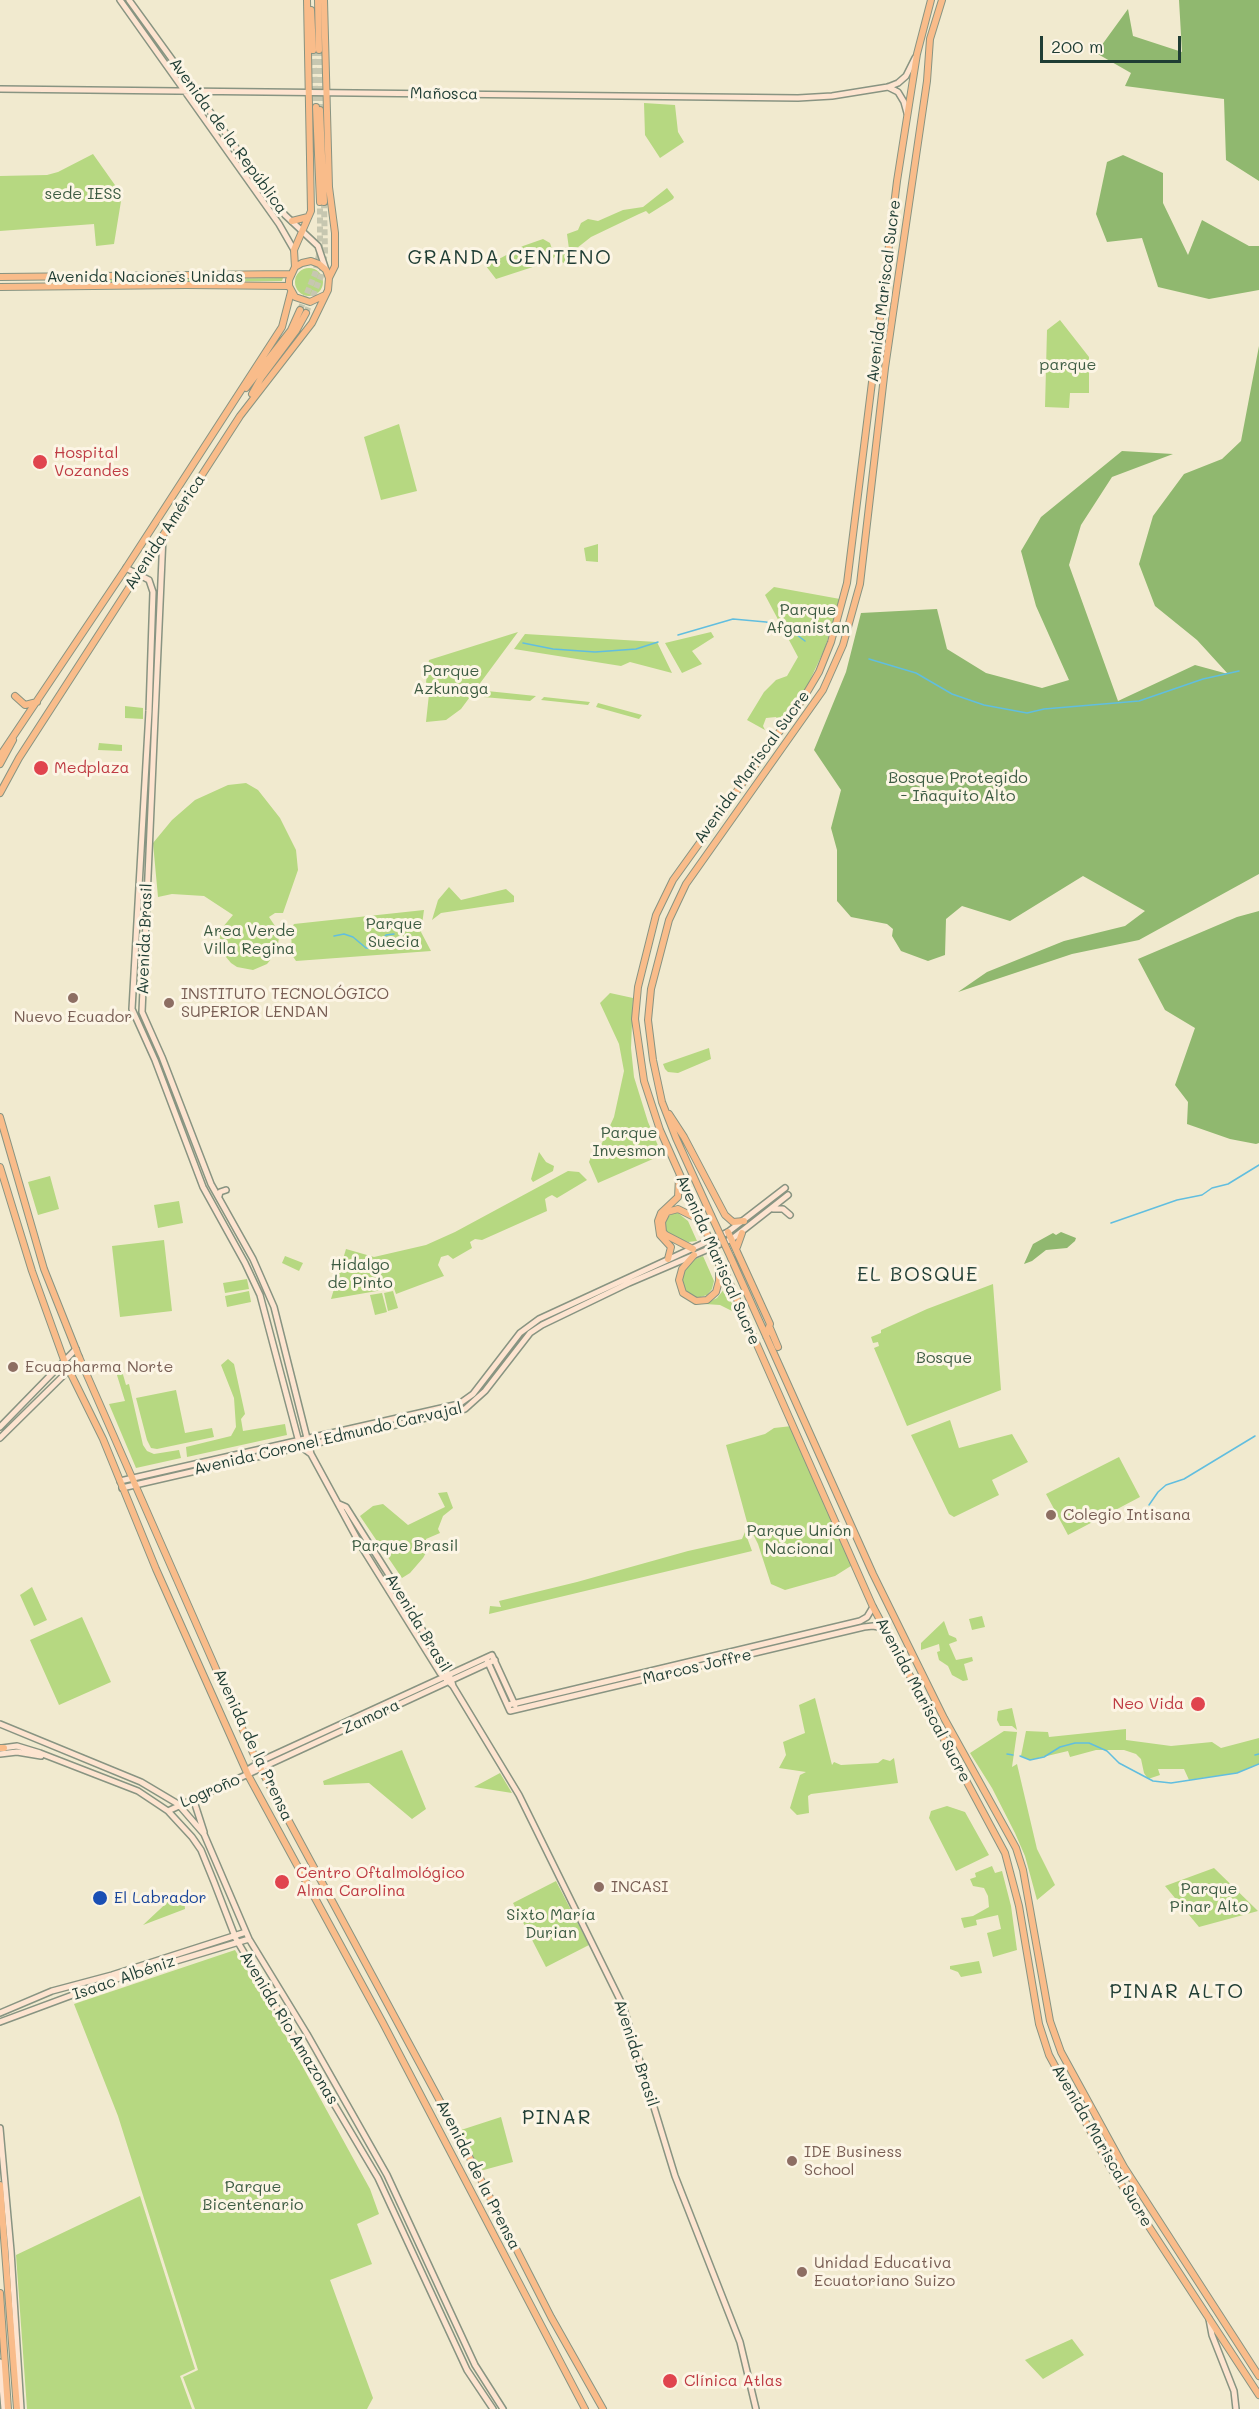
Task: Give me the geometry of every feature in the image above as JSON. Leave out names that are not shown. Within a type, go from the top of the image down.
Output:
[{"type":"main road","points":[[315,0],[316,50]]},
{"type":"main road","points":[[315,0],[325,93],[329,187],[335,233],[335,266],[325,295]]},
{"type":"main road","points":[[295,267],[294,250],[311,211],[309,93],[315,0]]},
{"type":"main road","name":"Avenida Mariscal Sucre","points":[[931,0],[917,54],[897,181],[847,584],[831,642],[819,672],[803,699],[673,879],[656,915],[638,987],[635,1019],[644,1081],[654,1116],[679,1174],[873,1607],[1005,1853],[1018,1906],[1039,2024],[1049,2055],[1110,2167],[1259,2395]]},
{"type":"main road","name":"Avenida Mariscal Sucre","points":[[942,0],[930,39],[927,81],[885,368],[860,584],[843,645],[823,690],[703,857],[686,884],[669,920],[657,958],[651,989],[648,1020],[652,1060],[665,1109],[873,1574],[944,1718],[1016,1848],[1023,1870],[1050,2021],[1061,2052],[1136,2187],[1259,2376]]},
{"type":"main road","points":[[318,107],[322,202]]},
{"type":"main road","points":[[292,221],[309,217]]},
{"type":"main road","points":[[290,289],[290,274],[302,263],[311,261],[319,264],[330,278]]},
{"type":"main road","name":"Avenida Naciones Unidas","points":[[0,277],[290,274]]},
{"type":"main road","name":"Avenida Naciones Unidas","points":[[0,287],[186,285],[290,289],[305,302],[316,301],[325,295]]},
{"type":"main road","name":"Avenida América","points":[[0,756],[126,568],[282,327],[290,289]]},
{"type":"main road","name":"Avenida América","points":[[0,793],[10,774],[142,574],[163,536],[240,416],[312,323],[325,295]]},
{"type":"main road","points":[[228,409],[296,331],[303,311]]},
{"type":"main road","points":[[240,416],[260,375]]},
{"type":"main road","points":[[15,696],[25,705],[37,701]]},
{"type":"main road","name":"Avenida América","points":[[0,764],[16,734]]},
{"type":"main road","name":"Avenida América","points":[[0,786],[10,774]]},
{"type":"main road","points":[[665,1109],[684,1137],[725,1215],[733,1222],[744,1221]]},
{"type":"main road","name":"Avenida de la Prensa","points":[[0,1117],[44,1269],[79,1357],[259,1765],[454,2127],[551,2317],[603,2409]]},
{"type":"main road","name":"Avenida de la Prensa","points":[[0,1167],[32,1271],[64,1360],[248,1772],[585,2409]]},
{"type":"main road","points":[[668,1258],[670,1246],[660,1235],[658,1221],[661,1214],[678,1195],[679,1174]]},
{"type":"main road","points":[[701,1221],[678,1209],[668,1212],[662,1222],[663,1232],[666,1235],[693,1252],[682,1269],[679,1280],[683,1293],[696,1301],[707,1300],[716,1292],[719,1281],[719,1259]]},
{"type":"main road","name":"Avenida Mariscal Sucre","points":[[728,1232],[770,1324],[766,1336]]},
{"type":"main road","points":[[739,1254],[737,1244],[742,1233]]},
{"type":"main road","points":[[770,1324],[778,1347]]},
{"type":"main road","points":[[1087,2124],[1097,2119]]},
{"type":"main road","points":[[0,2184],[19,2409]]},
{"type":"main road","points":[[0,2293],[8,2409]]},
{"type":"street","name":"Avenida de la República","points":[[120,0],[279,224],[294,250]]},
{"type":"street","name":"Avenida de la República","points":[[129,0],[285,215],[318,246],[326,270]]},
{"type":"street","points":[[888,87],[898,83],[906,76],[917,54]]},
{"type":"street","name":"Mañosca","points":[[0,89],[798,98],[832,96],[888,87]]},
{"type":"street","points":[[888,87],[898,92],[904,102],[908,118]]},
{"type":"street","name":"Avenida Brasil","points":[[163,536],[142,1012],[180,1100],[211,1184],[252,1259],[274,1307],[310,1454],[346,1520],[453,1686],[519,1795],[623,2006],[675,2176],[740,2342],[756,2409]]},
{"type":"street","points":[[126,568],[142,574]]},
{"type":"street","name":"Avenida Brasil","points":[[142,574],[153,588],[152,639],[150,711],[132,1009],[155,1060],[203,1187],[245,1263],[263,1304],[299,1444],[310,1454]]},
{"type":"street","name":"Avenida Coronel Edmundo Carvajal","points":[[307,1442],[465,1409],[485,1391],[530,1333],[596,1298],[693,1252],[744,1221],[785,1188]]},
{"type":"street","points":[[219,1198],[220,1191],[226,1190]]},
{"type":"street","name":"Avenida Coronel Edmundo Carvajal","points":[[121,1484],[299,1444],[459,1404],[473,1394],[526,1327],[539,1318],[668,1258],[732,1239],[788,1195]]},
{"type":"street","points":[[771,1209],[783,1209],[790,1215]]},
{"type":"street","points":[[0,1427],[76,1349]]},
{"type":"street","points":[[0,1438],[69,1370],[79,1357]]},
{"type":"street","name":"Marcos Joffre","points":[[512,1707],[860,1621],[867,1617],[873,1607]]},
{"type":"street","name":"Marcos Joffre","points":[[512,1707],[864,1627],[873,1626],[884,1629]]},
{"type":"street","name":"Zamora","points":[[248,1772],[490,1659],[512,1707]]},
{"type":"street","name":"Avenida Río Amazonas","points":[[0,1724],[141,1782],[178,1804],[204,1834],[249,1939],[307,2034],[387,2175],[475,2365],[503,2409]]},
{"type":"street","name":"Avenida Río Amazonas","points":[[1,1750],[23,1747],[138,1791],[168,1811],[184,1827],[201,1850],[238,1942],[335,2103],[393,2209],[468,2370],[493,2409]]},
{"type":"street","name":"Logroño","points":[[168,1811],[178,1804],[248,1772]]},
{"type":"street","points":[[193,1798],[204,1834]]},
{"type":"street","name":"Isaac Albéniz","points":[[0,2022],[113,1978],[246,1932]]},
{"type":"street","name":"Isaac Albéniz","points":[[0,2013],[52,1991],[113,1978],[249,1939]]},
{"type":"street","points":[[0,2128],[6,2254]]},
{"type":"street","points":[[393,2209],[400,2205]]},
{"type":"street","points":[[1209,2319],[1212,2335],[1234,2391],[1236,2409]]},
{"type":"street","points":[[0,2362],[4,2409]]},
{"type":"green space","points":[[1179,0],[1259,0],[1259,181],[1226,160],[1224,99],[1125,86],[1131,73],[1096,53],[1128,9],[1133,36],[1182,52]]},
{"type":"green space","points":[[644,103],[675,105],[678,132],[684,142],[660,158],[645,135]]},
{"type":"green space","name":"sede IESS","points":[[93,154],[122,195],[114,244],[96,246],[94,224],[0,231],[0,176],[47,175],[58,172]]},
{"type":"green space","points":[[1123,155],[1163,173],[1163,203],[1188,255],[1202,220],[1249,246],[1259,246],[1259,290],[1209,299],[1158,287],[1142,238],[1107,242],[1096,214],[1107,162]]},
{"type":"green space","points":[[667,188],[674,197],[673,199],[649,214],[646,211],[591,237],[577,248],[572,258],[563,263],[558,256],[542,264],[496,279],[486,266],[523,246],[543,239],[550,243],[552,249],[559,249],[561,253],[569,249],[567,234],[578,230],[581,223],[588,219],[598,221],[623,210],[643,207]]},
{"type":"green space","points":[[309,268],[319,272],[323,282],[319,292],[309,296],[299,292],[295,282],[299,272]]},
{"type":"green space","points":[[283,278],[282,281],[186,282],[186,279]]},
{"type":"green space","points":[[167,279],[167,283],[48,285],[49,281]]},
{"type":"green space","name":"parque","points":[[1060,320],[1089,357],[1089,393],[1070,393],[1069,408],[1045,407],[1047,330]]},
{"type":"green space","name":"Bosque Protegido - Iñaquito Alto","points":[[1259,346],[1259,874],[1139,940],[1072,954],[958,992],[987,972],[1064,941],[1125,926],[1145,911],[1083,876],[1010,921],[962,906],[946,919],[945,955],[928,961],[901,951],[892,936],[893,929],[887,924],[851,917],[837,901],[837,850],[831,828],[841,790],[814,750],[846,672],[861,613],[937,609],[947,649],[986,673],[1042,688],[1069,680],[1036,606],[1021,551],[1041,517],[1122,451],[1173,454],[1112,477],[1081,525],[1069,565],[1118,701],[1195,665],[1228,674],[1197,640],[1155,606],[1139,564],[1153,516],[1184,474],[1222,459],[1241,441]]},
{"type":"green space","points":[[399,424],[417,491],[381,500],[364,437]]},
{"type":"green space","points":[[598,544],[598,562],[586,561],[584,548]]},
{"type":"green space","name":"Parque Afganistan","points":[[774,587],[840,599],[825,648],[805,691],[783,726],[776,717],[766,718],[763,726],[765,730],[747,720],[764,692],[776,680],[787,676],[798,657],[765,595]]},
{"type":"green space","name":"Parque Azkunaga","points":[[518,632],[461,709],[446,720],[426,722],[429,694],[425,690],[429,660]]},
{"type":"green space","points":[[711,632],[714,637],[692,651],[702,664],[682,673],[665,643]]},
{"type":"green space","points":[[525,634],[657,642],[672,673],[630,662],[621,666],[514,649]]},
{"type":"green space","points":[[487,691],[536,696],[530,701],[483,697]]},
{"type":"green space","points":[[544,697],[590,702],[588,705],[541,700]]},
{"type":"green space","points":[[598,703],[642,715],[639,719],[596,707]]},
{"type":"green space","points":[[125,706],[143,708],[143,719],[125,718]]},
{"type":"green space","points":[[99,743],[122,745],[122,751],[98,750]]},
{"type":"green space","name":"Area Verde Villa Regina","points":[[246,783],[258,790],[280,818],[296,850],[298,870],[283,913],[275,913],[269,917],[279,937],[277,952],[267,964],[253,970],[237,967],[221,951],[222,928],[233,915],[204,896],[172,894],[158,897],[153,843],[172,820],[195,800],[228,785]]},
{"type":"green space","points":[[449,887],[461,900],[506,889],[514,896],[514,902],[441,913],[432,920],[438,900]]},
{"type":"green space","name":"Parque Suecia","points":[[424,910],[421,932],[431,951],[296,961],[292,955],[291,929],[294,924]]},
{"type":"green space","points":[[1259,911],[1259,1143],[1256,1144],[1230,1139],[1187,1124],[1188,1102],[1175,1085],[1195,1028],[1165,1010],[1138,959],[1237,917]]},
{"type":"green space","name":"Parque Invesmon","points":[[610,993],[633,998],[631,1048],[634,1077],[648,1122],[662,1155],[598,1183],[589,1162],[602,1143],[614,1117],[624,1071],[619,1044],[600,1003]]},
{"type":"green space","points":[[709,1048],[711,1059],[678,1073],[668,1072],[665,1069],[663,1064]]},
{"type":"green space","points":[[539,1152],[546,1162],[554,1166],[553,1171],[533,1182],[531,1179]]},
{"type":"green space","name":"Hidalgo de Pinto","points":[[568,1171],[579,1172],[587,1180],[557,1198],[552,1195],[545,1199],[547,1211],[482,1240],[475,1239],[470,1242],[472,1248],[453,1259],[448,1255],[441,1257],[438,1265],[444,1276],[396,1294],[394,1288],[331,1299],[346,1249],[374,1257],[426,1245],[455,1232]]},
{"type":"green space","points":[[50,1176],[59,1209],[38,1215],[28,1182]]},
{"type":"green space","points":[[179,1201],[183,1223],[158,1228],[154,1205]]},
{"type":"green space","points":[[678,1213],[688,1221],[697,1241],[688,1242],[667,1233],[664,1229],[665,1218]]},
{"type":"green space","points":[[1061,1232],[1076,1238],[1075,1241],[1067,1248],[1046,1250],[1024,1264],[1033,1244],[1053,1233],[1056,1235]]},
{"type":"green space","points":[[164,1240],[172,1311],[120,1317],[112,1246]]},
{"type":"green space","points":[[285,1256],[303,1263],[299,1271],[282,1263]]},
{"type":"green space","points":[[703,1256],[714,1281],[707,1295],[697,1298],[687,1295],[681,1284],[682,1270],[693,1260]]},
{"type":"green space","points":[[247,1279],[249,1289],[225,1293],[223,1283]]},
{"type":"green space","name":"Bosque","points":[[993,1284],[1001,1390],[907,1426],[874,1348],[879,1346],[878,1342],[873,1343],[871,1337],[927,1309]]},
{"type":"green space","points":[[725,1288],[736,1313],[720,1305],[705,1304],[717,1298]]},
{"type":"green space","points":[[249,1291],[251,1302],[227,1307],[225,1296]]},
{"type":"green space","points":[[393,1291],[398,1308],[388,1311],[384,1293]]},
{"type":"green space","points":[[382,1293],[387,1312],[375,1315],[370,1295]]},
{"type":"green space","points":[[228,1359],[234,1364],[245,1414],[241,1419],[243,1431],[285,1424],[287,1435],[187,1457],[186,1447],[231,1436],[236,1427],[234,1398],[221,1365]]},
{"type":"green space","points":[[122,1371],[126,1385],[129,1384],[143,1445],[147,1451],[154,1454],[179,1450],[181,1458],[136,1468],[109,1404],[125,1401],[116,1372]]},
{"type":"green space","points":[[176,1390],[185,1433],[212,1428],[214,1437],[157,1449],[151,1448],[136,1398]]},
{"type":"green space","points":[[950,1420],[959,1448],[1012,1434],[1028,1462],[992,1480],[999,1495],[954,1517],[949,1514],[911,1435]]},
{"type":"green space","name":"Parque Unión Nacional","points":[[792,1426],[854,1564],[835,1576],[785,1590],[771,1584],[758,1544],[747,1522],[726,1445],[765,1434],[774,1428]]},
{"type":"green space","points":[[1119,1457],[1140,1497],[1068,1535],[1046,1494]]},
{"type":"green space","name":"Parque Brasil","points":[[447,1492],[453,1508],[443,1516],[438,1529],[440,1533],[426,1539],[427,1551],[423,1558],[410,1573],[402,1578],[360,1516],[373,1506],[383,1504],[408,1525],[445,1507],[438,1493]]},
{"type":"green space","points":[[745,1532],[752,1551],[489,1614],[490,1606],[501,1607],[499,1601],[742,1539]]},
{"type":"green space","points":[[32,1587],[47,1620],[34,1626],[20,1595]]},
{"type":"green space","points":[[982,1616],[985,1627],[972,1630],[969,1619]]},
{"type":"green space","points":[[82,1617],[111,1682],[59,1705],[30,1640]]},
{"type":"green space","points":[[944,1621],[949,1635],[957,1641],[949,1644],[956,1660],[972,1657],[973,1661],[964,1664],[968,1680],[963,1681],[952,1675],[948,1666],[939,1660],[937,1652],[940,1651],[939,1644],[921,1650],[921,1643]]},
{"type":"green space","points":[[815,1698],[832,1765],[834,1762],[841,1765],[878,1763],[883,1759],[890,1761],[894,1758],[898,1783],[811,1794],[808,1796],[809,1813],[797,1815],[790,1808],[800,1775],[806,1772],[779,1768],[786,1755],[783,1742],[805,1733],[799,1705]]},
{"type":"green space","points":[[1012,1708],[1017,1730],[1012,1726],[1000,1726],[997,1720],[998,1711]]},
{"type":"green space","points":[[1126,1729],[1126,1740],[1171,1746],[1212,1742],[1221,1748],[1259,1738],[1259,1764],[1237,1773],[1189,1780],[1184,1769],[1158,1769],[1160,1775],[1148,1779],[1141,1759],[1136,1754],[1124,1750],[1096,1750],[1070,1757],[1068,1751],[1030,1760],[1021,1756],[1026,1731],[1048,1732],[1049,1737]]},
{"type":"green space","points":[[1004,1731],[1017,1732],[1012,1767],[1017,1764],[1037,1849],[1055,1885],[1037,1900],[1025,1856],[1015,1833],[992,1788],[970,1753]]},
{"type":"green space","points":[[402,1750],[426,1809],[412,1819],[369,1783],[324,1785],[323,1781]]},
{"type":"green space","points":[[500,1773],[512,1793],[474,1787]]},
{"type":"green space","points":[[947,1806],[965,1812],[989,1855],[956,1871],[929,1818],[931,1811]]},
{"type":"green space","points":[[992,1866],[995,1873],[1002,1871],[1011,1906],[1017,1950],[993,1957],[987,1933],[1001,1929],[998,1915],[976,1920],[977,1925],[964,1928],[961,1918],[973,1916],[989,1907],[988,1896],[984,1888],[973,1886],[970,1879],[976,1877],[975,1873]]},
{"type":"green space","name":"Parque Pinar Alto","points":[[1214,1868],[1258,1911],[1199,1927],[1165,1886]]},
{"type":"green space","name":"Sixto María Durian","points":[[556,1881],[589,1945],[546,1967],[513,1903]]},
{"type":"green space","points":[[174,1896],[184,1899],[185,1909],[143,1925]]},
{"type":"green space","name":"Parque Bicentenario","points":[[235,1950],[277,2020],[370,2189],[379,2214],[357,2224],[372,2264],[330,2280],[373,2398],[367,2409],[195,2409],[183,2377],[198,2370],[118,2116],[74,2004]]},
{"type":"green space","points":[[979,1961],[982,1973],[961,1977],[958,1972],[950,1969],[950,1966]]},
{"type":"green space","points":[[501,2117],[513,2162],[480,2171],[461,2130]]},
{"type":"green space","points":[[140,2196],[195,2369],[180,2376],[192,2409],[27,2409],[16,2255]]},
{"type":"green space","points":[[1072,2339],[1084,2355],[1043,2379],[1025,2360]]},
{"type":"waterway","points":[[678,635],[733,619],[766,622],[789,629],[805,641]]},
{"type":"waterway","points":[[523,643],[553,649],[595,652],[636,649],[658,642]]},
{"type":"waterway","points":[[869,659],[916,673],[952,694],[984,705],[1027,713],[1044,709],[1139,701],[1203,679],[1239,671]]},
{"type":"waterway","points":[[334,936],[344,934],[353,937],[366,948],[375,948],[386,935],[394,934]]},
{"type":"waterway","points":[[1111,1223],[1177,1200],[1202,1195],[1212,1188],[1228,1184],[1259,1165]]},
{"type":"waterway","points":[[1149,1505],[1166,1485],[1184,1479],[1255,1436]]},
{"type":"waterway","points":[[1020,1756],[1030,1760],[1044,1757],[1060,1747],[1075,1743],[1089,1743],[1107,1751],[1119,1763],[1153,1781],[1171,1783],[1237,1773],[1259,1764]]},
{"type":"waterway","points":[[1007,1754],[1013,1755]]},
{"type":"waterway","points":[[1255,1755],[1259,1754]]},
{"type":"tunnel","points":[[313,50],[316,107]]},
{"type":"tunnel","points":[[319,50],[320,107]]},
{"type":"tunnel","points":[[300,310],[315,274],[320,250],[320,202]]},
{"type":"tunnel","points":[[306,313],[321,276],[325,252],[324,202]]},
{"type":"place","name":"Hospital Vozandes","points":[[40,462]]},
{"type":"place","name":"Medplaza","points":[[41,768]]},
{"type":"place","name":"Nuevo Ecuador","points":[[73,998]]},
{"type":"place","name":"INSTITUTO TECNOLÓGICO SUPERIOR LENDAN","points":[[169,1003]]},
{"type":"place","name":"Ecuapharma Norte","points":[[13,1367]]},
{"type":"place","name":"Colegio Intisana","points":[[1051,1515]]},
{"type":"place","name":"Neo Vida","points":[[1198,1704]]},
{"type":"place","name":"Centro Oftalmológico Alma Carolina","points":[[282,1882]]},
{"type":"place","name":"INCASI","points":[[599,1887]]},
{"type":"place","name":"El Labrador","points":[[100,1898]]},
{"type":"place","name":"IDE Business School","points":[[792,2161]]},
{"type":"place","name":"Unidad Educativa Ecuatoriano Suizo","points":[[802,2272]]},
{"type":"place","name":"Clínica Atlas","points":[[670,2381]]},
{"type":"district","name":"GRANDA CENTENO","points":[[510,258]]},
{"type":"district","name":"EL BOSQUE","points":[[918,1275]]},
{"type":"district","name":"PINAR ALTO","points":[[1177,1992]]},
{"type":"district","name":"PINAR","points":[[557,2118]]}]
